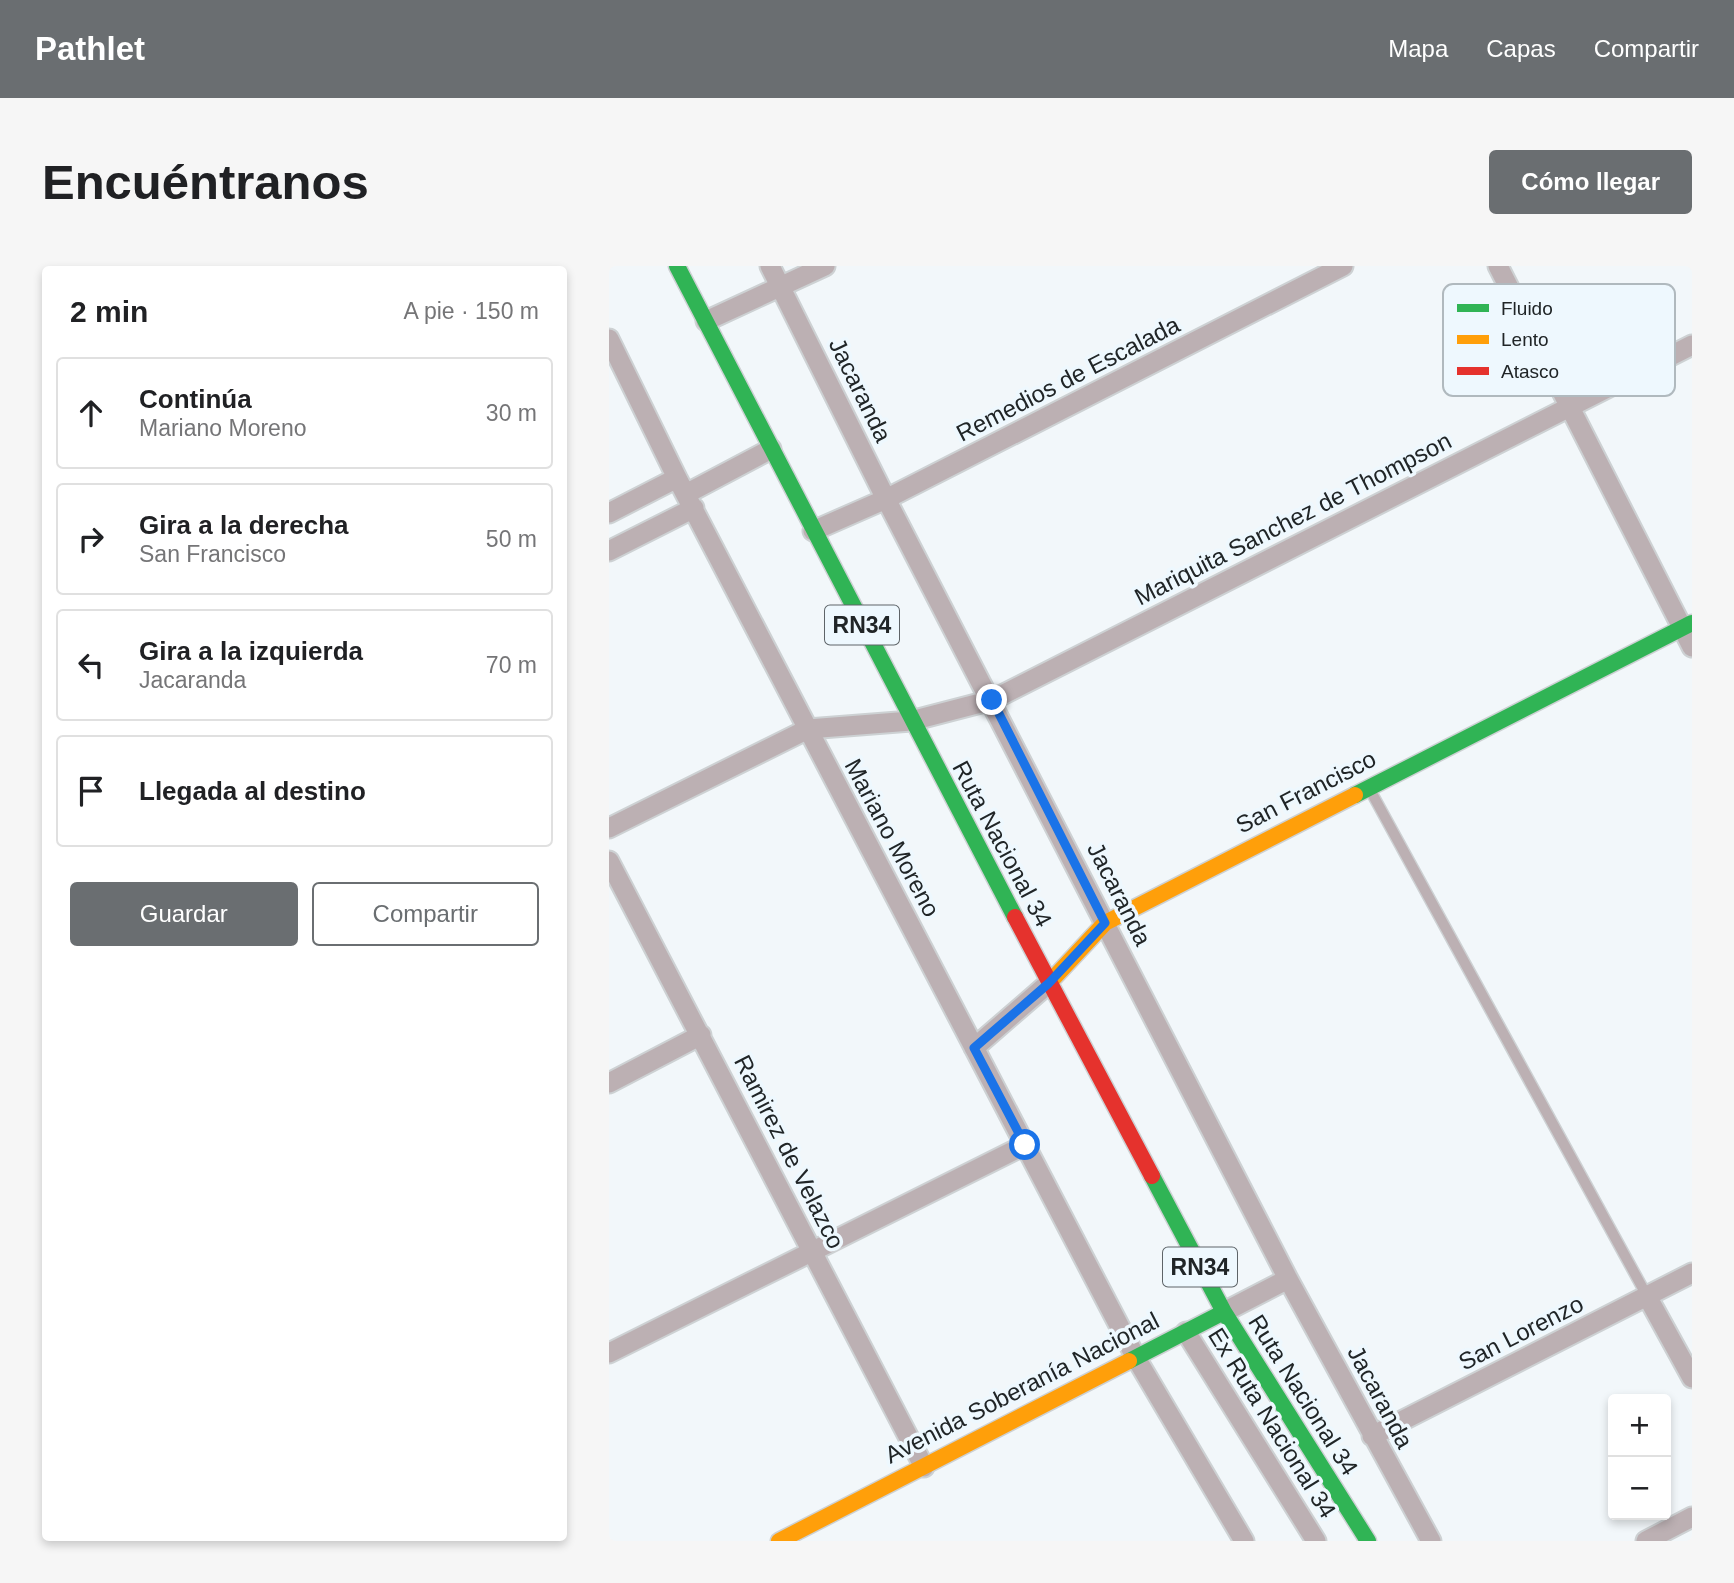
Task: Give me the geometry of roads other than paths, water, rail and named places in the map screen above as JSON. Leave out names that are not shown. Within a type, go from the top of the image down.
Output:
[{"type":"main road","name":"Ruta Nacional 34","points":[[677,266],[911,721],[1224,1312],[1368,1541]]},
{"type":"main road","name":"San Francisco","points":[[1049,983],[1105,923],[1687,625]]},
{"type":"main road","name":"Avenida Soberanía Nacional","points":[[779,1541],[1224,1312]]},
{"type":"street","name":"Jacaranda","points":[[770,266],[886,499],[992,700],[1288,1279],[1431,1541]]},
{"type":"street","points":[[706,321],[825,266]]},
{"type":"street","name":"Remedios de Escalada","points":[[813,531],[886,499],[1343,266]]},
{"type":"street","points":[[1498,266],[1507,284]]},
{"type":"street","name":"Mariano Moreno","points":[[609,339],[685,493],[1136,1357]]},
{"type":"street","name":"Mariquita Sanchez de Thompson","points":[[1675,353],[1692,345]]},
{"type":"street","points":[[1565,396],[1687,625],[1692,647]]},
{"type":"street","name":"Mariquita Sanchez de Thompson","points":[[808,729],[911,721],[992,700],[1588,396]]},
{"type":"street","points":[[609,551],[685,493],[771,450]]},
{"type":"street","points":[[609,513],[685,493]]},
{"type":"street","points":[[609,828],[808,729]]},
{"type":"street","name":"Ramirez de Velazco","points":[[609,861],[924,1466]]},
{"type":"street","name":"San Francisco","points":[[974,1048],[1049,983]]},
{"type":"street","points":[[609,1083],[701,1035]]},
{"type":"street","points":[[609,1353],[1025,1145]]},
{"type":"street","name":"San Lorenzo","points":[[1372,1436],[1692,1273]]},
{"type":"street","name":"Avenida Soberanía Nacional","points":[[1224,1312],[1288,1279]]},
{"type":"street","points":[[1647,1296],[1692,1378]]},
{"type":"street","name":"Ex Ruta Nacional 34","points":[[1186,1332],[1316,1541]]},
{"type":"street","points":[[1136,1357],[1244,1541]]},
{"type":"street","points":[[1646,1541],[1692,1517]]},
{"type":"lane","points":[[1369,788],[1647,1296]]}]
